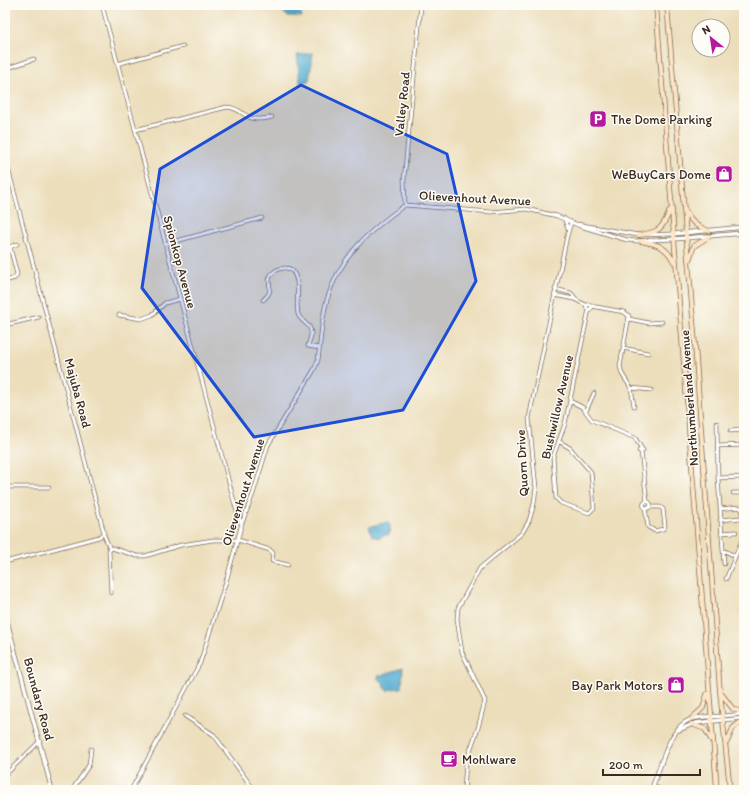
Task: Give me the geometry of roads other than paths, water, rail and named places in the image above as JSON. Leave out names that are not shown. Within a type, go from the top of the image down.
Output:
[{"type":"main road","name":"Northumberland Avenue","points":[[656,5],[673,240],[717,790]]},
{"type":"main road","name":"Northumberland Avenue","points":[[667,5],[684,233],[689,267],[720,692],[730,790]]},
{"type":"main road","points":[[683,204],[691,221],[709,231]]},
{"type":"main road","points":[[638,235],[649,234],[660,229],[666,220],[671,207]]},
{"type":"main road","points":[[689,267],[690,255],[694,246],[710,236]]},
{"type":"main road","points":[[640,241],[658,244],[664,247],[676,264]]},
{"type":"main road","points":[[708,689],[703,708],[691,722],[705,730],[714,746]]},
{"type":"main road","points":[[720,692],[733,709],[744,714]]},
{"type":"main road","points":[[726,744],[733,728],[744,718]]},
{"type":"street","name":"Spionkop Avenue","points":[[102,5],[235,504],[242,523]]},
{"type":"street","name":"Valley Road","points":[[405,205],[404,180],[421,5]]},
{"type":"street","points":[[118,64],[183,46]]},
{"type":"street","points":[[5,69],[34,59]]},
{"type":"street","points":[[135,130],[227,107],[232,108],[252,120],[272,117]]},
{"type":"street","name":"Majuba Road","points":[[5,157],[104,535],[110,549]]},
{"type":"street","name":"Olievenhout Avenue","points":[[131,790],[199,667],[242,523],[270,440],[314,370],[327,298],[348,257],[363,238],[405,205],[491,212],[526,209],[564,218],[577,224],[638,235],[673,234],[744,227]]},
{"type":"street","points":[[165,244],[262,218]]},
{"type":"street","points":[[564,218],[568,229]]},
{"type":"street","name":"Quorn Drive","points":[[464,790],[466,762],[478,728],[485,701],[462,652],[458,608],[480,568],[526,530],[529,521],[536,496],[536,480],[529,418],[568,229],[571,222]]},
{"type":"street","name":"Olievenhout Avenue","points":[[577,224],[627,240],[640,241],[673,240],[744,233]]},
{"type":"street","points":[[5,243],[10,247],[17,275],[15,278],[5,281]]},
{"type":"street","points":[[10,247],[17,244]]},
{"type":"street","points":[[263,300],[269,293],[270,280],[273,273],[285,268],[292,270],[297,283],[299,316],[301,321],[309,325],[311,330],[308,346],[319,348]]},
{"type":"street","points":[[555,290],[571,293],[577,300]]},
{"type":"street","points":[[554,295],[577,300],[586,305],[589,304],[590,308],[624,312],[628,314],[629,319],[620,369],[631,388],[634,406]]},
{"type":"street","points":[[119,316],[142,319],[152,315],[163,304],[180,299]]},
{"type":"street","name":"Bushwillow Avenue","points":[[560,442],[570,448],[592,472],[594,508],[589,513],[561,503],[556,498],[552,460],[560,442],[590,308]]},
{"type":"street","points":[[5,325],[39,317]]},
{"type":"street","points":[[629,319],[643,323],[662,322]]},
{"type":"street","points":[[623,348],[648,353]]},
{"type":"street","points":[[631,388],[651,390]]},
{"type":"street","points":[[586,411],[594,393]]},
{"type":"street","points":[[570,401],[582,407],[592,420],[637,440],[642,450],[646,502],[643,504],[648,528],[655,531],[663,529],[665,526],[663,509],[660,507],[645,508]]},
{"type":"street","points":[[717,424],[720,520],[724,564]]},
{"type":"street","points":[[730,431],[744,430]]},
{"type":"street","points":[[717,446],[744,445]]},
{"type":"street","points":[[718,478],[744,476]]},
{"type":"street","points":[[5,487],[49,487]]},
{"type":"street","points":[[733,493],[743,493],[744,488]]},
{"type":"street","points":[[646,502],[650,504],[650,507]]},
{"type":"street","points":[[720,509],[739,507],[743,510],[741,518],[720,520]]},
{"type":"street","points":[[721,533],[736,532]]},
{"type":"street","points":[[5,562],[104,535]]},
{"type":"street","points":[[726,579],[744,535]]},
{"type":"street","points":[[111,593],[110,549],[113,548],[137,556],[145,556],[204,540],[238,540],[270,550],[273,553],[272,561],[288,565]]},
{"type":"street","points":[[723,550],[735,556]]},
{"type":"street","name":"Boundary Road","points":[[5,614],[52,790]]},
{"type":"street","points":[[723,718],[744,714]]},
{"type":"street","points":[[185,716],[214,735],[254,790]]},
{"type":"street","points":[[651,790],[667,750],[676,731],[682,724],[711,719],[744,718]]},
{"type":"street","points":[[5,775],[40,741]]},
{"type":"street","points":[[72,790],[89,765],[91,749]]},
{"type":"street","points":[[653,786],[662,790]]},
{"type":"water","points":[[277,5],[302,5],[299,9],[302,17],[287,16]]},
{"type":"water","points":[[313,53],[309,81],[300,83],[297,55]]},
{"type":"water","points":[[387,522],[390,525],[389,535],[383,535],[380,538],[372,536],[369,527]]},
{"type":"water","points":[[403,668],[402,688],[387,691],[382,681],[378,679],[378,676]]},
{"type":"place","name":"The Dome Parking","points":[[598,119]]},
{"type":"place","name":"WeBuyCars Dome","points":[[724,174]]},
{"type":"place","name":"Bay Park Motors","points":[[676,685]]},
{"type":"place","name":"Mohlware","points":[[449,759]]}]
